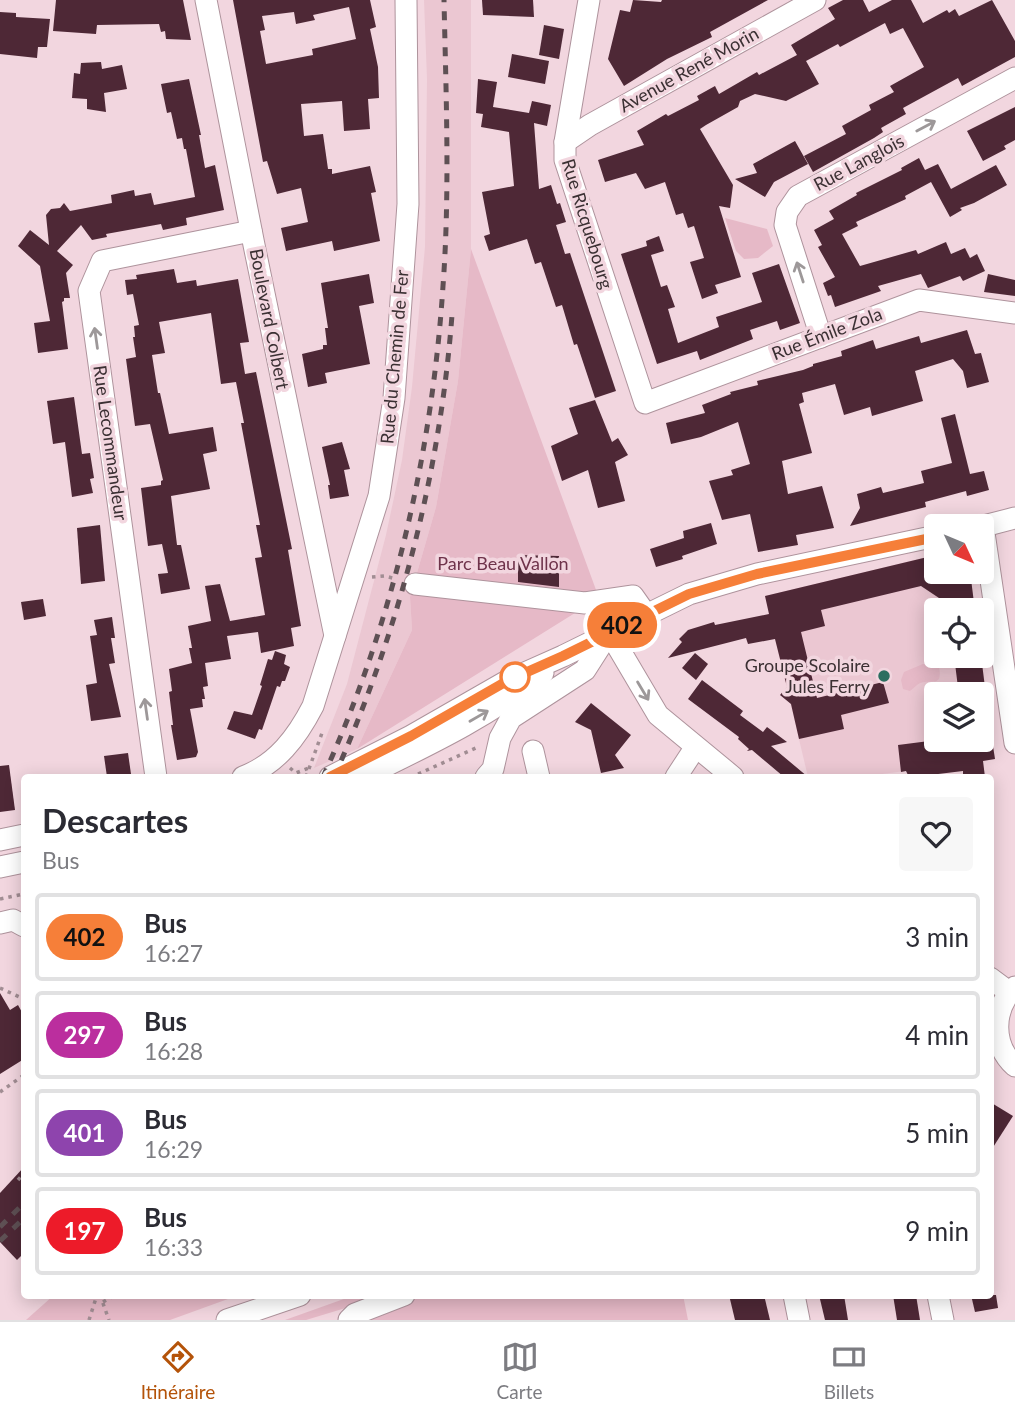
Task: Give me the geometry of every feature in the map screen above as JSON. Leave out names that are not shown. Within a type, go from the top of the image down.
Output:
[{"type":"street","name":"Boulevard Colbert","points":[[206,0],[336,637]]},
{"type":"street","name":"Rue du Chemin de Fer","points":[[252,773],[277,757],[301,730],[313,706],[379,496],[394,398],[408,204],[406,0]]},
{"type":"street","name":"Rue Ricquebourg","points":[[589,0],[565,142],[565,160],[645,402]]},
{"type":"street","name":"Avenue René Morin","points":[[565,142],[590,125],[815,0]]},
{"type":"street","name":"Rue Langlois","points":[[821,337],[785,225],[788,212],[798,196],[1015,78]]},
{"type":"street","name":"Rue Lecommandeur","points":[[156,774],[89,291],[102,261],[251,231]]},
{"type":"street","name":"Rue Émile Zola","points":[[645,402],[919,300],[1015,313]]},
{"type":"street","points":[[994,523],[1015,518]]},
{"type":"street","points":[[336,774],[411,736],[507,681],[689,594],[724,583],[924,540]]},
{"type":"street","points":[[415,584],[584,603],[633,596],[645,613]]},
{"type":"street","points":[[990,584],[1015,743]]},
{"type":"street","points":[[489,774],[493,769],[500,738],[511,718],[585,670],[609,632]]},
{"type":"street","points":[[609,632],[658,715],[729,774]]},
{"type":"street","points":[[369,774],[419,750],[516,694],[563,656]]},
{"type":"street","points":[[1003,661],[993,682],[999,727],[1005,739],[1015,749]]},
{"type":"street","points":[[678,774],[695,748]]},
{"type":"street","points":[[533,751],[538,774]]},
{"type":"street","points":[[0,840],[21,836]]},
{"type":"street","points":[[0,867],[21,864]]},
{"type":"street","points":[[0,881],[21,877]]},
{"type":"street","points":[[0,923],[13,920],[21,924]]},
{"type":"street","points":[[994,980],[1012,989],[1001,1007],[995,1048],[1015,1066]]},
{"type":"street","points":[[227,1320],[288,1299]]},
{"type":"street","points":[[349,1320],[355,1314],[394,1299]]},
{"type":"street","points":[[795,1299],[799,1320]]},
{"type":"street","points":[[939,1299],[943,1320]]},
{"type":"path","points":[[419,774],[500,738]]},
{"type":"path","points":[[307,774],[309,768]]},
{"type":"path","points":[[0,899],[21,895]]},
{"type":"path","points":[[0,988],[21,998]]},
{"type":"path","points":[[0,1092],[21,1077]]},
{"type":"path","points":[[18,1180],[21,1176]]},
{"type":"path","points":[[89,1320],[97,1299]]},
{"type":"path","points":[[101,1299],[109,1320]]},
{"type":"path","points":[[103,1302],[108,1299]]},
{"type":"shaded area","points":[[424,0],[471,0],[471,249],[458,381],[436,507],[410,597],[412,630],[357,749],[314,768],[347,684],[386,535],[402,460],[412,387],[425,247],[427,79]]},
{"type":"shaded area","name":"Groupe Scolaire Jules Ferry","points":[[924,558],[924,584],[972,584],[973,598],[924,598],[924,668],[983,668],[985,682],[924,682],[924,752],[994,752],[995,759],[882,774],[807,774],[765,596]]},
{"type":"green space","points":[[725,218],[767,229],[773,246],[758,258],[744,259],[736,251]]},
{"type":"green space","name":"Parc Beau Vallon","points":[[471,249],[599,598],[357,749],[412,630],[410,597],[436,507],[458,381]]},
{"type":"green space","points":[[924,664],[924,668],[939,668],[940,674],[938,680],[920,683],[910,691],[903,689],[901,680],[904,672]]},
{"type":"green space","points":[[50,1299],[228,1299],[170,1320],[26,1320]]},
{"type":"green space","points":[[344,1299],[684,1299],[688,1320],[367,1320],[362,1303],[306,1320],[285,1320]]},
{"type":"building","points":[[56,0],[183,0],[191,40],[166,39],[165,31],[161,32],[159,24],[97,25],[96,34],[53,31]]},
{"type":"building","points":[[233,0],[370,0],[376,27],[370,29],[378,67],[379,98],[368,99],[370,129],[344,131],[342,101],[301,104],[304,136],[323,134],[328,169],[332,169],[332,174],[370,166],[376,192],[371,193],[380,241],[334,251],[332,241],[286,251],[281,228],[308,222],[301,188],[277,194],[267,161],[263,162]],"holes":[[[349,7],[356,39],[312,49],[313,55],[266,64],[260,31],[265,30],[262,16],[294,12],[296,24],[315,20],[313,15]]]},
{"type":"building","points":[[482,0],[533,0],[534,17],[483,15]]},
{"type":"building","points":[[633,0],[768,0],[710,32],[712,37],[667,59],[624,86],[608,59],[620,10],[630,12]]},
{"type":"building","points":[[843,0],[863,0],[869,12],[892,0],[911,0],[923,23],[947,10],[949,13],[955,9],[959,16],[992,0],[1015,41],[1015,57],[962,86],[958,78],[903,108],[906,114],[881,128],[883,132],[813,172],[804,156],[846,134],[842,126],[871,110],[869,105],[894,92],[890,86],[924,67],[903,28],[890,34],[885,23],[840,47],[838,44],[806,61],[819,84],[786,101],[755,94],[740,101],[738,107],[700,129],[733,185],[730,208],[719,206],[741,277],[715,285],[718,293],[702,299],[690,262],[704,258],[694,226],[688,228],[683,213],[676,215],[665,182],[645,189],[636,173],[605,182],[598,160],[644,145],[637,131],[666,114],[668,116],[699,100],[697,96],[715,86],[719,94],[757,72],[759,75],[797,55],[791,45],[835,19],[828,8]]},
{"type":"building","points":[[0,12],[16,13],[16,17],[50,19],[47,47],[38,47],[37,58],[0,54]]},
{"type":"building","points":[[544,25],[564,29],[559,59],[539,55]]},
{"type":"building","points":[[512,54],[549,61],[545,84],[508,77]]},
{"type":"building","points":[[101,62],[102,69],[122,65],[127,89],[104,93],[106,112],[87,109],[87,99],[72,98],[74,73],[80,74],[81,63]]},
{"type":"building","points":[[189,79],[205,168],[215,165],[224,210],[186,218],[187,225],[163,230],[161,224],[106,234],[107,237],[92,240],[81,225],[57,251],[73,265],[66,273],[70,298],[64,298],[62,302],[68,349],[38,353],[34,323],[50,321],[40,266],[18,246],[30,230],[49,245],[46,215],[51,209],[60,208],[64,203],[70,211],[112,203],[111,195],[134,190],[135,196],[151,193],[154,205],[195,197],[186,149],[182,138],[177,139],[171,112],[167,113],[161,84]]},
{"type":"building","points":[[478,79],[497,82],[493,107],[529,113],[532,101],[551,105],[547,126],[534,123],[539,189],[551,185],[557,204],[560,203],[566,222],[556,225],[565,254],[570,253],[616,391],[595,398],[562,305],[556,307],[541,262],[535,264],[527,239],[489,251],[484,236],[490,234],[482,192],[514,186],[509,132],[481,127],[483,114],[476,113]]},
{"type":"building","points":[[1015,107],[1015,140],[1004,146],[1006,149],[983,161],[967,131]]},
{"type":"building","points":[[795,141],[808,164],[774,182],[765,197],[735,179],[757,173],[753,164]]},
{"type":"building","points":[[919,158],[925,170],[938,164],[951,189],[996,165],[1007,185],[960,208],[962,210],[950,217],[931,182],[905,196],[906,199],[856,222],[858,226],[842,234],[860,266],[916,250],[918,254],[946,242],[951,254],[965,248],[970,258],[977,254],[985,271],[963,281],[960,276],[928,288],[921,274],[878,286],[881,291],[835,307],[823,283],[835,277],[818,247],[822,245],[814,230],[834,219],[829,211]]},
{"type":"building","points":[[659,236],[664,251],[651,255],[661,287],[667,285],[675,307],[668,309],[678,343],[719,327],[716,317],[762,302],[752,273],[779,264],[800,323],[780,330],[777,321],[750,330],[753,339],[700,360],[697,351],[657,364],[621,254],[647,246],[646,241]]},
{"type":"building","points":[[174,269],[177,283],[196,280],[197,286],[238,279],[249,342],[240,343],[245,374],[256,372],[292,549],[288,550],[301,626],[291,628],[294,646],[261,653],[258,632],[227,636],[231,659],[205,663],[208,686],[203,687],[203,707],[190,709],[198,752],[196,757],[177,760],[171,725],[169,692],[172,691],[169,669],[192,663],[188,626],[211,621],[205,586],[220,584],[230,621],[265,615],[255,558],[262,557],[256,525],[260,525],[241,423],[244,423],[236,382],[221,384],[211,313],[159,322],[165,353],[152,355],[158,393],[169,434],[213,427],[217,451],[203,454],[210,489],[171,496],[177,545],[181,545],[190,589],[161,594],[158,574],[168,573],[162,544],[148,546],[141,488],[161,485],[163,480],[150,424],[135,426],[126,359],[136,357],[134,326],[139,325],[133,294],[127,295],[125,280],[137,279],[136,275]]},
{"type":"building","points":[[369,274],[374,303],[359,306],[370,364],[325,373],[327,383],[308,387],[302,354],[323,349],[323,345],[327,345],[325,328],[328,328],[321,283]]},
{"type":"building","points":[[988,274],[1015,280],[1015,296],[984,292]]},
{"type":"building","points":[[967,330],[975,354],[981,353],[989,382],[967,388],[963,371],[953,359],[915,371],[923,401],[872,416],[870,407],[844,415],[835,384],[802,393],[804,402],[799,404],[812,453],[782,461],[788,494],[822,486],[834,528],[796,535],[798,545],[758,552],[750,514],[722,520],[709,481],[733,475],[731,470],[750,464],[738,422],[701,437],[671,444],[666,423],[705,413],[702,405],[731,394],[730,392],[758,385],[757,381],[803,370],[813,364],[842,356],[841,351],[873,340],[876,349],[919,336],[921,343]]},
{"type":"building","points":[[74,397],[82,454],[90,453],[94,478],[90,479],[93,493],[72,497],[65,442],[53,444],[47,401]]},
{"type":"building","points":[[595,400],[612,442],[618,438],[628,455],[615,462],[625,501],[598,508],[588,470],[562,481],[551,446],[578,434],[569,408]]},
{"type":"building","points":[[955,414],[970,474],[984,471],[989,490],[967,496],[966,491],[925,502],[926,507],[850,526],[860,508],[857,494],[881,487],[883,493],[924,483],[921,471],[952,463],[941,418]]},
{"type":"building","points":[[342,442],[350,469],[344,470],[349,496],[330,499],[330,485],[322,447]]},
{"type":"building","points":[[711,523],[717,544],[656,567],[650,549],[684,538],[683,531]]},
{"type":"building","points":[[100,525],[105,581],[81,584],[77,528]]},
{"type":"building","points":[[518,555],[559,556],[559,587],[518,582]]},
{"type":"building","points":[[924,558],[924,584],[972,584],[973,598],[939,598],[921,586],[821,610],[825,626],[801,632],[817,698],[883,682],[889,703],[841,715],[844,729],[799,739],[791,704],[780,695],[787,687],[775,639],[748,644],[746,638],[668,658],[688,630],[714,622],[715,625],[769,614],[765,596]]},
{"type":"building","points":[[43,599],[46,616],[24,620],[21,602]]},
{"type":"building","points":[[112,617],[115,638],[111,638],[115,663],[109,664],[121,717],[91,721],[86,685],[97,683],[90,636],[97,635],[94,620]]},
{"type":"building","points":[[275,651],[286,655],[284,664],[290,667],[285,681],[282,681],[280,687],[277,686],[262,730],[259,729],[255,739],[227,729],[234,711],[252,715],[268,659],[272,660]]},
{"type":"building","points":[[695,653],[708,664],[696,680],[682,668]]},
{"type":"building","points":[[956,668],[983,668],[984,682],[957,682]]},
{"type":"building","points":[[702,680],[743,711],[740,715],[763,732],[767,727],[787,742],[771,746],[804,774],[780,774],[752,750],[747,751],[749,749],[739,737],[688,699]]},
{"type":"building","points":[[591,703],[631,735],[615,755],[624,768],[601,773],[591,730],[575,722]]},
{"type":"building","points":[[924,742],[924,752],[994,752],[995,759],[983,761],[985,774],[963,774],[963,771],[938,774],[901,772],[898,745]]},
{"type":"building","points":[[128,753],[131,774],[107,774],[104,756]]},
{"type":"building","points":[[9,765],[15,810],[0,812],[0,766]]},
{"type":"building","points":[[0,993],[10,1010],[18,1005],[21,1010],[21,1061],[0,1074]]},
{"type":"building","points":[[994,1104],[1013,1116],[994,1146]]},
{"type":"building","points":[[21,1170],[21,1256],[17,1260],[0,1242],[0,1193]]},
{"type":"building","points":[[996,1295],[998,1308],[975,1312],[972,1299],[994,1299]]},
{"type":"building","points":[[730,1299],[765,1299],[770,1320],[735,1320]]},
{"type":"building","points":[[820,1299],[845,1299],[848,1320],[825,1320]]},
{"type":"building","points":[[894,1299],[917,1299],[920,1320],[897,1320]]},
{"type":"railway","points":[[324,774],[348,719],[389,598],[419,475],[429,412],[438,349],[445,250],[447,143],[444,0]]},
{"type":"railway","points":[[335,774],[378,666],[413,551],[438,434],[452,315]]},
{"type":"railway","points":[[0,1227],[21,1206]]},
{"type":"railway","points":[[0,1241],[20,1222]]},
{"type":"bus line","name":"402","points":[[336,774],[411,736],[507,681],[689,594],[757,574],[924,539]]},
{"type":"place","name":"Groupe Scolaire Jules Ferry","points":[[884,676]]}]
